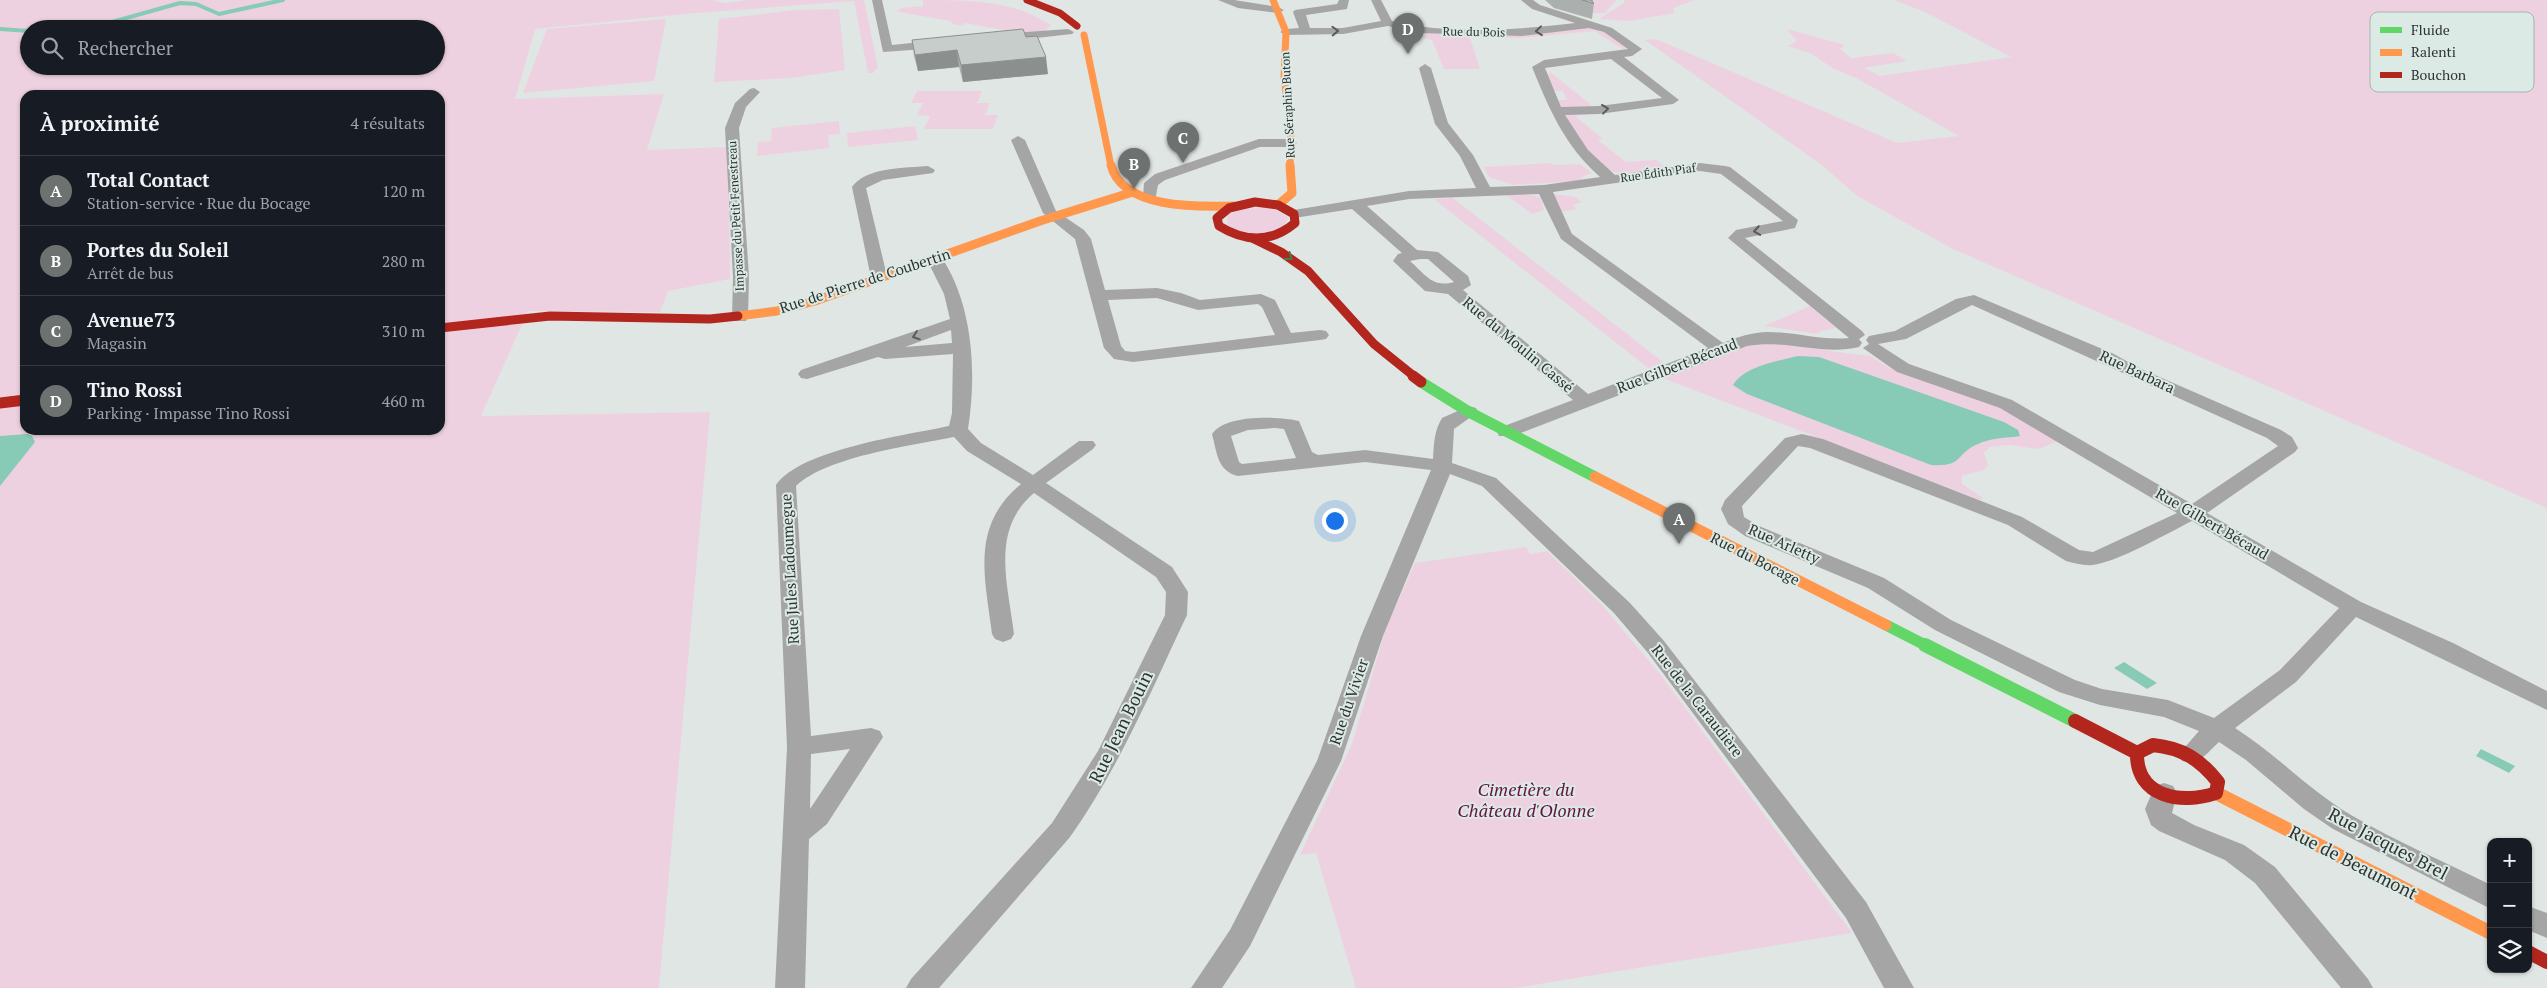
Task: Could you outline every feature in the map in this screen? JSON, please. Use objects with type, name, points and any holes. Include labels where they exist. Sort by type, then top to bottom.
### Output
[{"type":"main road","points":[[1027,0],[1060,12],[1088,46],[1100,126],[1114,175],[1133,192],[1150,198],[1196,206],[1233,206],[1255,202],[1278,205],[1294,214],[1295,223],[1292,240],[1271,236],[1252,238],[1229,233],[1217,222],[1196,215],[1144,205],[1116,197],[1106,189]]},
{"type":"main road","name":"Rue Séraphin Buton","points":[[1276,5],[1286,32],[1284,77],[1289,104],[1293,190],[1278,205]]},
{"type":"main road","points":[[1100,126],[1100,170]]},
{"type":"main road","name":"Rue de Pierre de Coubertin","points":[[445,327],[550,316],[660,319],[740,317],[777,311],[882,277],[1053,216],[1133,192]]},
{"type":"main road","points":[[1217,222],[1220,213],[1233,206]]},
{"type":"main road","name":"Rue du Bocage","points":[[1252,238],[1277,248],[1322,284],[1360,330],[1382,351],[1438,394],[1506,432],[2137,753]]},
{"type":"main road","name":"Rue du Bocage","points":[[1292,240],[1316,271],[1322,284]]},
{"type":"main road","points":[[0,403],[20,401]]},
{"type":"main road","points":[[2153,745],[2178,749],[2191,754],[2206,765],[2216,778],[2218,786],[2216,792],[2210,798],[2201,801],[2177,798],[2162,806],[2152,786],[2137,768],[2135,760],[2137,753],[2153,745]]},
{"type":"main road","name":"Rue de Beaumont","points":[[2216,792],[2487,931]]},
{"type":"main road","points":[[2532,954],[2547,962]]},
{"type":"street","points":[[877,0],[887,49],[951,43]]},
{"type":"street","points":[[1223,0],[1238,5],[1276,5]]},
{"type":"street","points":[[1306,32],[1299,12],[1343,7],[1342,3],[1344,0]]},
{"type":"street","points":[[1366,0],[1383,0]]},
{"type":"street","points":[[1526,0],[1536,7],[1587,25],[1608,30],[1636,49],[1632,52],[1540,65],[1538,67],[1556,111],[1583,154],[1612,180]]},
{"type":"street","points":[[1286,32],[1343,31],[1388,23],[1385,20],[1382,6],[1376,1]]},
{"type":"street","name":"Rue du Bois","points":[[1388,23],[1417,30],[1492,34],[1522,33],[1587,25]]},
{"type":"street","points":[[985,40],[1076,31]]},
{"type":"street","points":[[1556,111],[1598,110],[1673,100],[1613,55]]},
{"type":"street","points":[[1425,68],[1442,124],[1466,155],[1485,191]]},
{"type":"street","name":"Impasse du Petit Fenestreau","points":[[740,317],[741,276],[732,128],[740,106],[754,92]]},
{"type":"street","points":[[1018,140],[1053,216],[1079,233],[1083,239],[1113,348],[1125,357],[1320,335]]},
{"type":"street","points":[[1150,198],[1151,183],[1160,177],[1252,145],[1266,142],[1290,143]]},
{"type":"street","name":"Rue Édith Piaf","points":[[1294,214],[1415,194],[1544,189],[1700,167],[1718,168],[1725,170],[1791,220],[1790,225],[1737,235],[1736,238],[1854,339]]},
{"type":"street","points":[[882,277],[878,273],[859,187],[861,183],[876,178],[928,170]]},
{"type":"street","points":[[1544,189],[1566,236],[1722,350]]},
{"type":"street","points":[[1357,205],[1414,255]]},
{"type":"street","name":"Rue du Moulin Cassé","points":[[1414,255],[1432,255],[1462,279],[1463,285],[1437,290],[1431,288],[1402,263],[1402,258],[1414,255]]},
{"type":"street","points":[[934,258],[952,290],[960,321],[961,413],[958,430]]},
{"type":"street","name":"Rue du Moulin Cassé","points":[[1451,288],[1585,401]]},
{"type":"street","points":[[1098,295],[1151,293],[1175,296],[1198,305],[1261,300],[1269,304],[1285,339]]},
{"type":"street","name":"Rue Barbara","points":[[1874,344],[1900,335],[1962,302],[1974,300],[2106,357],[2285,441],[2288,448],[2283,453],[2193,513]]},
{"type":"street","points":[[807,374],[873,353],[960,321]]},
{"type":"street","name":"Rue Gilbert Bécaud","points":[[1506,432],[1743,341],[1768,337],[1834,345],[1854,339]]},
{"type":"street","points":[[1854,339],[1874,344]]},
{"type":"street","name":"Rue Gilbert Bécaud","points":[[1874,344],[1903,368],[2006,404],[2354,607]]},
{"type":"street","points":[[873,353],[888,355],[961,348]]},
{"type":"street","name":"Rue du Vivier","points":[[1206,988],[1244,930],[1329,761],[1372,636],[1442,468],[1445,429],[1449,422],[1469,412]]},
{"type":"street","name":"Rue Jean Bouin","points":[[921,988],[1081,805],[1100,774],[1176,615],[1180,598],[1177,588],[1164,572],[1034,484],[974,447],[958,430]]},
{"type":"street","name":"Rue Jules Ladoumegue","points":[[790,988],[799,747],[786,485],[790,477],[820,462],[958,430]]},
{"type":"street","name":"Rue Arletty","points":[[2193,513],[2098,557],[2090,559],[2073,556],[2016,521],[1816,443],[1802,440],[1792,442],[1731,508],[1736,520],[1752,531],[1876,583],[1951,629],[2067,686],[2100,697],[2168,709],[2217,729]]},
{"type":"street","points":[[1003,634],[995,541],[1007,509],[1034,484],[1086,445]]},
{"type":"street","name":"Rue de la Caraudière","points":[[1314,461],[1380,457],[1480,476],[1489,482],[1638,626],[1856,910],[1899,988]]},
{"type":"street","points":[[2191,754],[2217,729],[2288,676],[2354,607],[2445,648],[2547,701]]},
{"type":"street","name":"Rue Jacques Brel","points":[[2217,729],[2255,753],[2313,802],[2342,822],[2487,896]]},
{"type":"street","points":[[796,834],[818,817],[871,737],[799,747]]},
{"type":"street","points":[[2162,806],[2182,832],[2230,850],[2254,865],[2358,988]]},
{"type":"street","points":[[2532,919],[2547,926]]},
{"type":"green space","points":[[0,0],[713,0],[725,3],[749,0],[864,0],[878,67],[873,73],[868,73],[854,1],[685,14],[535,29],[515,99],[664,94],[647,150],[728,147],[730,279],[668,291],[660,312],[528,311],[481,416],[710,412],[659,988],[0,988]]},
{"type":"green space","points":[[923,0],[974,1],[1006,6],[1037,17],[1051,25],[1044,31],[1011,34],[1009,31],[964,23],[963,26],[952,24],[951,21],[893,11],[900,10],[900,8],[923,6]]},
{"type":"green space","points":[[1578,0],[1616,0],[1605,13],[1593,13]]},
{"type":"green space","points":[[1624,0],[1695,0],[1673,8],[1675,13],[1629,21],[1599,19],[1624,3]]},
{"type":"green space","points":[[1894,0],[2547,0],[2547,508],[1953,249],[1857,196],[1822,165],[1645,40],[1656,39],[1897,143],[1959,136],[1858,79],[1834,69],[1812,54],[1788,46],[1797,41],[1787,29],[1845,45],[1840,49],[1851,58],[1893,53],[1907,61],[1864,68],[1880,76],[2011,57],[1925,12]]},
{"type":"green space","points":[[839,9],[845,70],[792,78],[714,82],[719,19],[796,10]]},
{"type":"green space","points":[[666,19],[654,81],[523,93],[547,29]]},
{"type":"green space","points":[[1587,27],[1601,30],[1628,48],[1623,49],[1594,31],[1521,38],[1470,38],[1480,69],[1444,69],[1432,40],[1423,38],[1426,33],[1523,35]]},
{"type":"green space","points":[[1550,72],[1590,104],[1592,108],[1561,107],[1557,100],[1567,100],[1563,91],[1554,91],[1548,78]]},
{"type":"green space","points":[[917,91],[982,91],[977,103],[990,103],[985,115],[998,115],[993,129],[924,129],[930,116],[917,115],[923,103],[911,103]]},
{"type":"green space","points":[[1598,113],[1575,116],[1603,139],[1598,140],[1626,162],[1656,160],[1666,168],[1622,173],[1603,167],[1594,160],[1563,114]]},
{"type":"green space","points":[[839,121],[840,134],[828,135],[829,148],[757,156],[758,142],[771,141],[772,128]]},
{"type":"green space","points":[[915,126],[918,140],[848,147],[847,133]]},
{"type":"green space","points":[[1550,163],[1553,165],[1580,164],[1592,173],[1584,176],[1580,181],[1513,185],[1489,177],[1484,167]]},
{"type":"green space","points":[[1554,194],[1576,197],[1582,202],[1573,205],[1577,209],[1560,212]]},
{"type":"green space","points":[[1506,195],[1534,195],[1541,199],[1544,210],[1532,214]]},
{"type":"green space","points":[[1453,198],[1663,362],[1648,368],[1434,199]]},
{"type":"green space","points":[[1269,207],[1288,217],[1284,227],[1256,235],[1228,228],[1227,214],[1232,210]]},
{"type":"green space","points":[[1810,306],[1836,328],[1820,331],[1818,334],[1764,326]]},
{"type":"green space","points":[[1760,341],[1784,341],[1830,351],[1870,356],[1892,369],[2003,406],[2062,440],[2038,449],[2009,445],[1990,447],[1984,453],[1988,465],[1984,470],[1962,476],[1962,484],[1983,498],[1981,500],[1660,377]]},
{"type":"green space","name":"Cimetière du Château d'Olonne","points":[[1526,547],[1530,554],[1547,551],[1603,606],[1660,674],[1852,933],[1515,988],[1356,988],[1316,853],[1300,855],[1352,744],[1386,628],[1415,563]]},
{"type":"shaded area","points":[[1798,356],[1819,357],[2004,422],[2018,430],[2020,436],[1983,442],[1970,448],[1954,462],[1931,465],[1747,394],[1733,385],[1745,373],[1753,369]]},
{"type":"shaded area","points":[[30,435],[35,442],[0,486],[0,436]]},
{"type":"shaded area","points":[[2124,662],[2157,683],[2147,689],[2114,668]]},
{"type":"shaded area","points":[[2481,749],[2515,766],[2509,773],[2476,756]]},
{"type":"building","points":[[1023,29],[1026,37],[1037,36],[1046,57],[961,65],[957,50],[915,55],[912,40]]},
{"type":"waterway","points":[[119,20],[180,3],[196,4],[219,14],[283,0]]},
{"type":"waterway","points":[[0,29],[20,30]]},
{"type":"traffic: fast","points":[[1421,382],[1469,412],[1595,477]]},
{"type":"traffic: fast","points":[[1886,625],[2075,721]]},
{"type":"traffic: slow","points":[[1273,0],[1286,32],[1284,77],[1291,130],[1289,149],[1292,193],[1278,205]]},
{"type":"traffic: slow","points":[[1084,35],[1088,46],[1101,128],[1115,176],[1125,187],[1153,200],[1187,205],[1233,206]]},
{"type":"traffic: slow","points":[[738,316],[777,311],[815,301],[1040,221],[1133,192]]},
{"type":"traffic: slow","points":[[1595,477],[1886,625]]},
{"type":"traffic: slow","points":[[2216,793],[2487,931]]},
{"type":"traffic: jam","points":[[1027,0],[1060,13],[1077,26]]},
{"type":"traffic: jam","points":[[1255,202],[1278,205],[1294,214],[1295,223],[1278,235],[1258,239],[1238,236],[1219,226],[1217,218],[1224,210],[1255,202]]},
{"type":"traffic: jam","points":[[1252,238],[1281,252],[1308,271],[1374,344],[1421,382]]},
{"type":"traffic: jam","points":[[445,327],[550,316],[710,319],[738,316]]},
{"type":"traffic: jam","points":[[0,403],[20,401]]},
{"type":"traffic: jam","points":[[2075,721],[2137,753]]},
{"type":"traffic: jam","points":[[2153,745],[2174,748],[2198,759],[2218,782],[2216,793],[2195,798],[2184,798],[2173,797],[2153,788],[2144,781],[2137,768],[2137,753],[2153,745]]},
{"type":"traffic: jam","points":[[2532,954],[2547,962]]},
{"type":"place","name":"Tino Rossi","points":[[1408,54]]},
{"type":"place","name":"Avenue73","points":[[1183,163]]},
{"type":"place","name":"Portes du Soleil","points":[[1134,189]]},
{"type":"place","name":"Total Contact","points":[[1679,544]]}]
